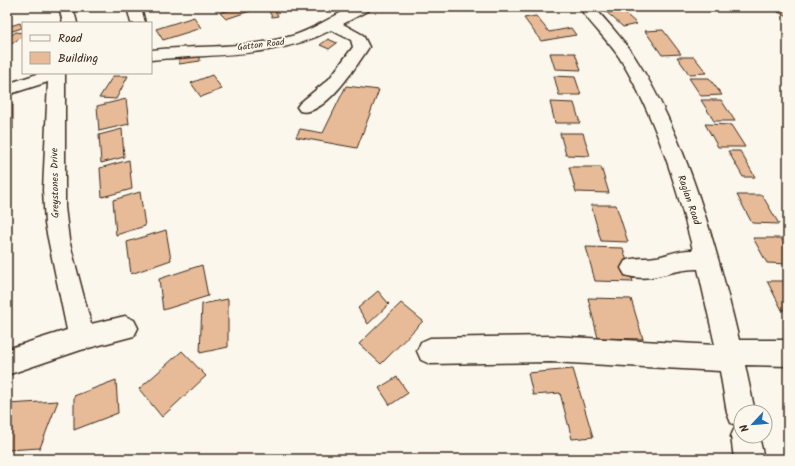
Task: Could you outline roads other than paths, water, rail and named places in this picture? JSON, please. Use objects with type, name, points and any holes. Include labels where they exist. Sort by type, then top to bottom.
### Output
[{"type":"street","points":[[66,7],[70,22]]},
{"type":"street","points":[[134,7],[138,22]]},
{"type":"street","name":"Gatton Road","points":[[152,55],[280,43],[304,37],[364,7]]},
{"type":"street","name":"Raglan Road","points":[[586,7],[620,48],[643,85],[663,129],[699,227],[730,355],[739,404]]},
{"type":"street","points":[[306,108],[335,83],[361,47],[358,38],[332,24]]},
{"type":"street","points":[[7,90],[53,74]]},
{"type":"street","name":"Greystones Drive","points":[[56,74],[54,206],[56,231],[78,316],[81,338]]},
{"type":"street","points":[[633,268],[655,267],[687,259],[706,260]]},
{"type":"street","points":[[7,362],[81,338],[125,328]]},
{"type":"street","points":[[430,351],[551,349],[730,355],[788,353]]},
{"type":"street","points":[[746,444],[749,459]]}]
